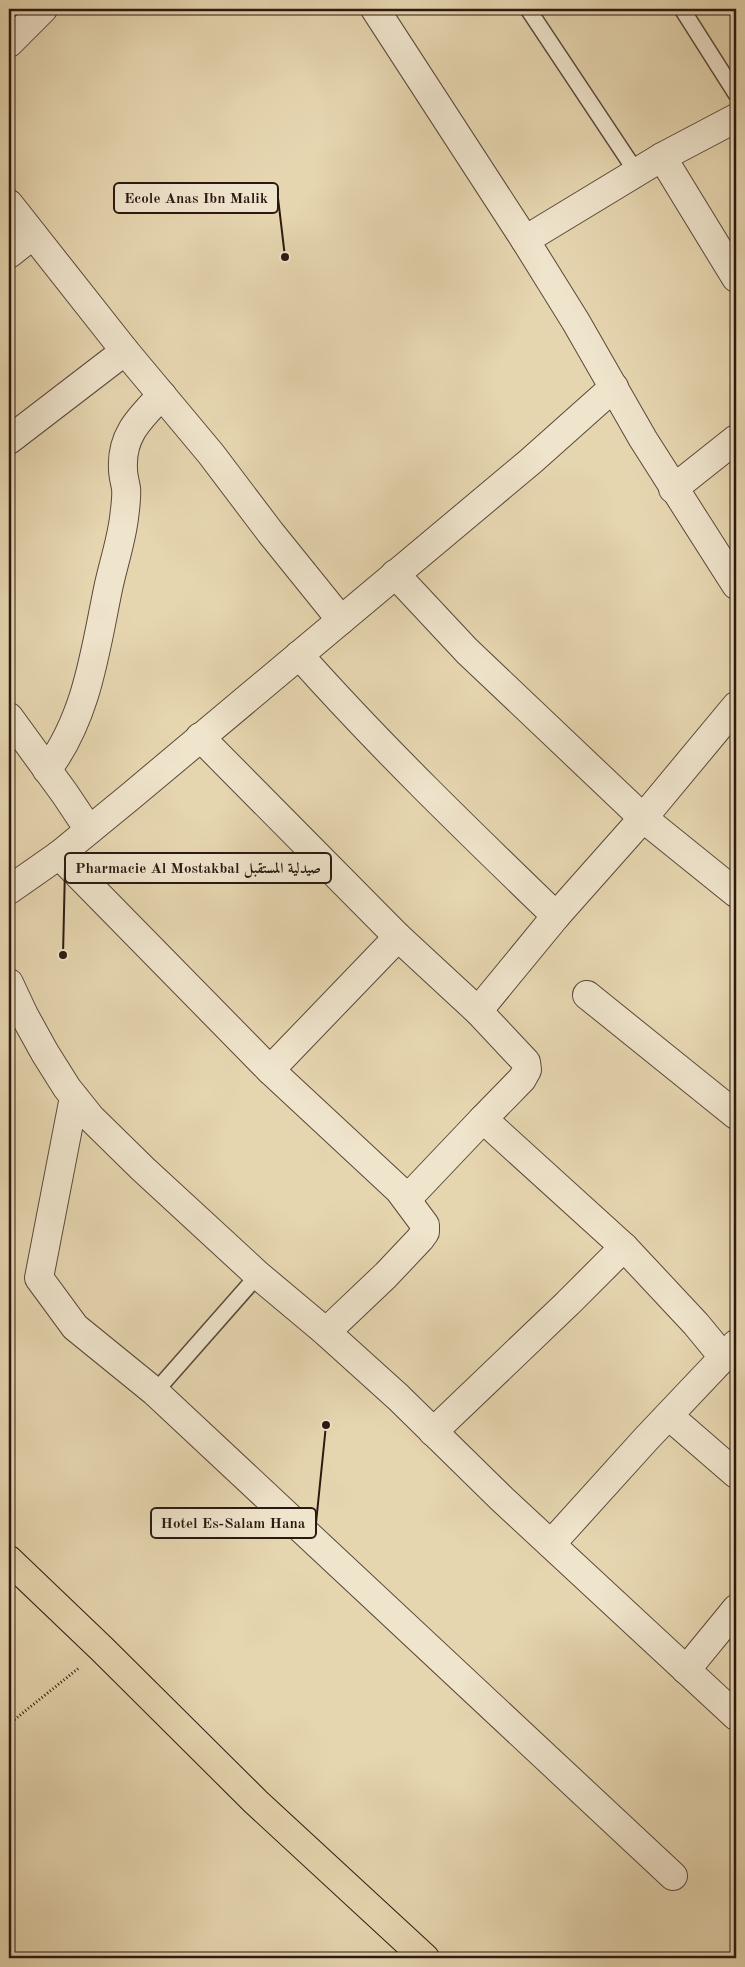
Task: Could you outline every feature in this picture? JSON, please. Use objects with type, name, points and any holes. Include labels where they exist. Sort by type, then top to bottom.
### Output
[{"type":"main road","points":[[9,1560],[102,1649],[256,1802],[425,1958]]},
{"type":"street","points":[[9,43],[43,9]]},
{"type":"street","points":[[375,9],[525,240],[576,322],[673,489],[736,585]]},
{"type":"street","points":[[525,240],[662,157],[736,118]]},
{"type":"street","points":[[662,157],[736,278]]},
{"type":"street","points":[[9,204],[125,351],[211,454],[340,620]]},
{"type":"street","points":[[9,254],[32,235]]},
{"type":"street","points":[[9,440],[125,351]]},
{"type":"street","points":[[9,890],[59,855],[530,461],[614,387]]},
{"type":"street","points":[[47,770],[60,754],[71,733],[88,686],[124,519],[126,491],[123,452],[135,424],[162,396]]},
{"type":"street","points":[[673,489],[736,439]]},
{"type":"street","points":[[394,574],[467,651],[644,818],[736,892]]},
{"type":"street","points":[[299,655],[335,696],[436,799],[556,916]]},
{"type":"street","points":[[478,1012],[556,916],[644,818],[736,706]]},
{"type":"street","points":[[9,718],[89,830]]},
{"type":"street","points":[[200,737],[398,937],[478,1012],[526,1062],[527,1070],[517,1084],[407,1199]]},
{"type":"street","points":[[59,855],[270,1070],[349,1142],[407,1199],[424,1225],[425,1232],[420,1239],[386,1275],[326,1332]]},
{"type":"street","points":[[270,1070],[398,937]]},
{"type":"street","points":[[9,983],[45,1053],[74,1097],[91,1118],[143,1169],[258,1275],[398,1396],[433,1432],[551,1544],[736,1716]]},
{"type":"street","points":[[587,995],[736,1115]]},
{"type":"street","points":[[74,1097],[39,1278],[75,1327],[156,1392],[672,1876]]},
{"type":"street","points":[[483,1119],[624,1247],[696,1324],[730,1351],[551,1544]]},
{"type":"street","points":[[433,1432],[624,1247]]},
{"type":"street","points":[[669,1416],[736,1474]]},
{"type":"street","points":[[686,1670],[736,1609]]},
{"type":"lane","points":[[528,9],[636,173]]},
{"type":"lane","points":[[682,9],[736,94]]},
{"type":"lane","points":[[156,1392],[258,1275]]},
{"type":"path","points":[[9,1724],[102,1649]]},
{"type":"place","name":"Ecole Anas Ibn Malik","points":[[285,257]]},
{"type":"place","name":"Pharmacie Al Mostakbal صيدلية المستقبل","points":[[63,955]]},
{"type":"place","name":"Hotel Es-Salam Hana","points":[[326,1425]]}]
